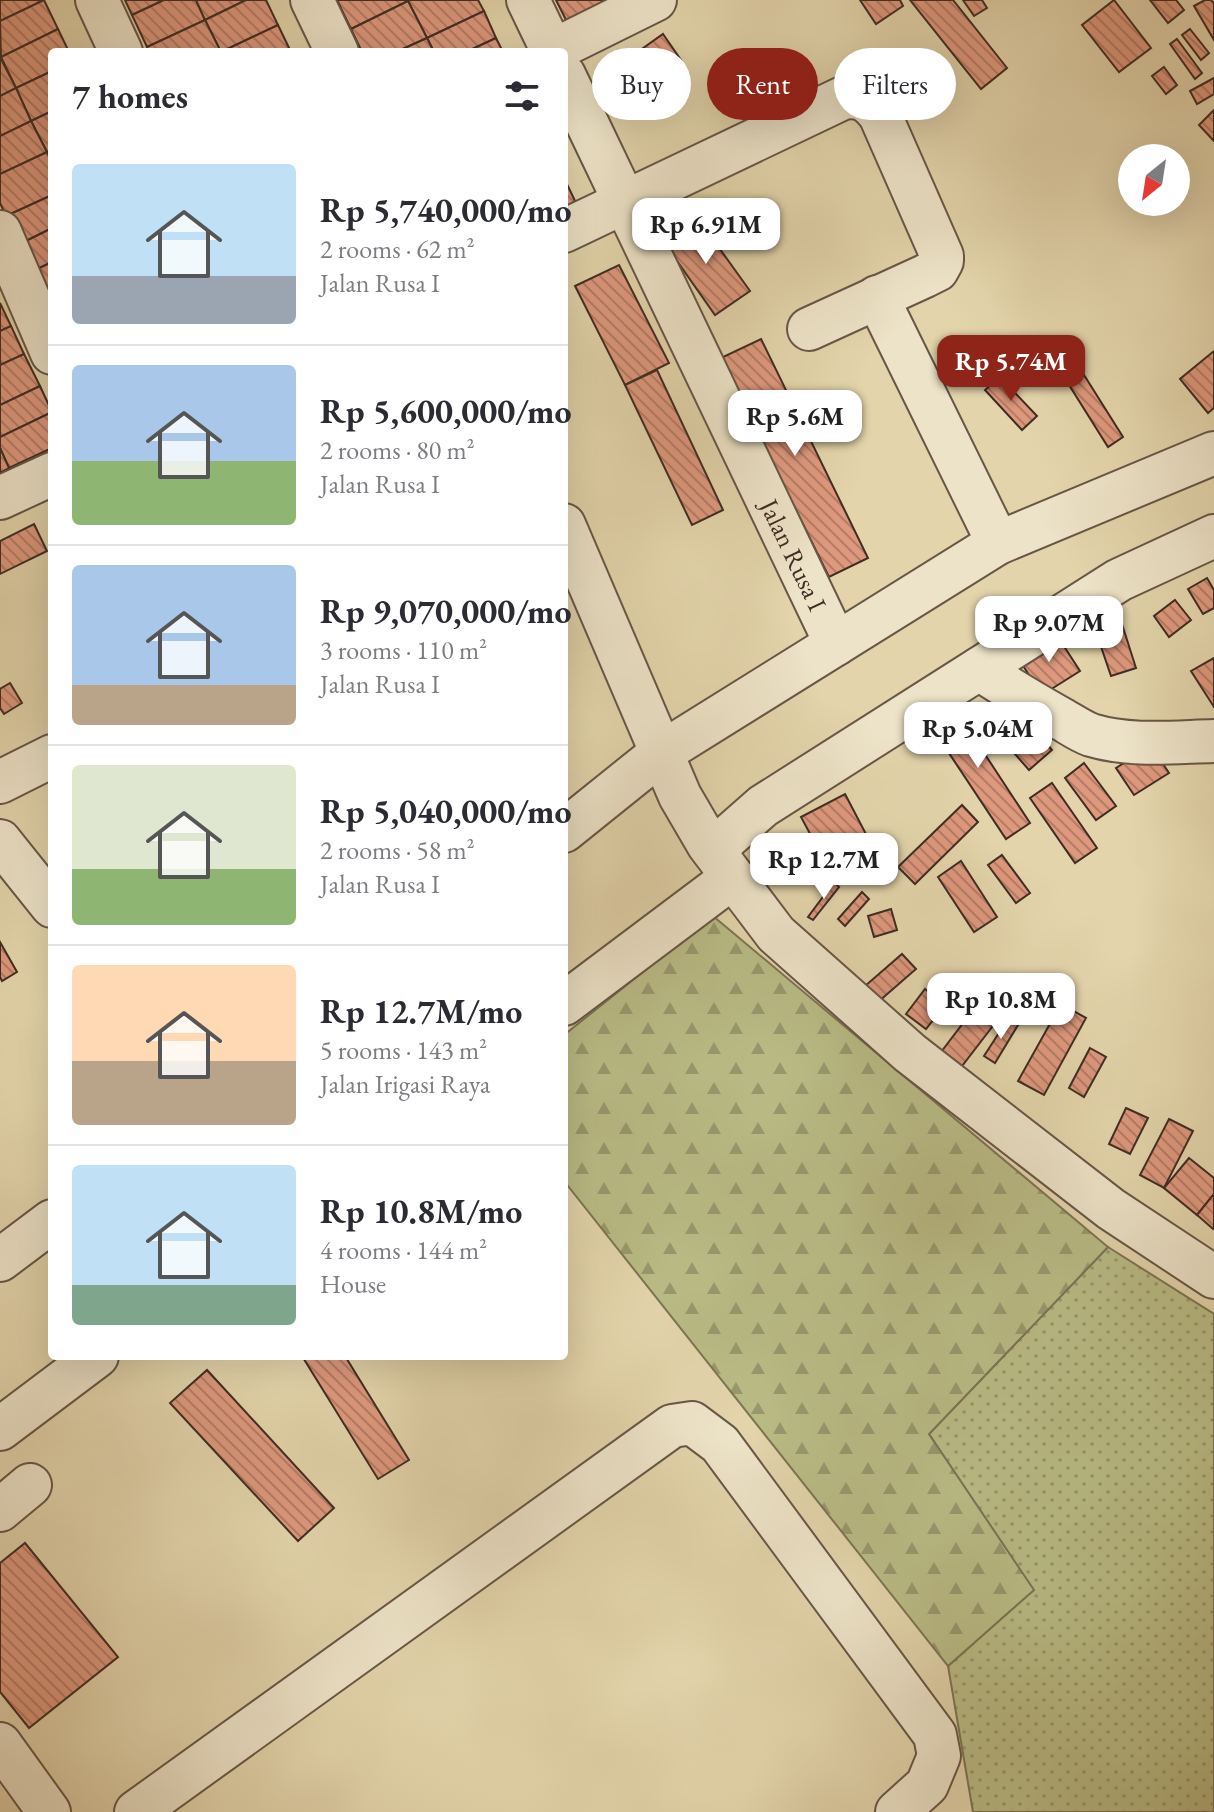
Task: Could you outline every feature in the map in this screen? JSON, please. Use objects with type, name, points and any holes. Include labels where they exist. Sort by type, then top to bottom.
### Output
[{"type":"street","points":[[97,0],[119,48]]},
{"type":"street","points":[[312,0],[335,48]]},
{"type":"street","points":[[528,0],[551,48]]},
{"type":"street","points":[[561,48],[655,0]]},
{"type":"street","name":"Jalan Rusa I","points":[[568,83],[836,644]]},
{"type":"street","points":[[568,229],[843,98],[859,98],[880,115],[942,256],[941,264],[937,270],[809,329]]},
{"type":"street","points":[[0,232],[48,344]]},
{"type":"street","points":[[877,297],[998,543]]},
{"type":"street","points":[[568,828],[661,753],[998,543],[1214,453]]},
{"type":"street","points":[[0,498],[48,476]]},
{"type":"street","points":[[568,534],[680,796],[718,857],[776,934],[910,1053],[1111,1209],[1214,1277]]},
{"type":"street","points":[[568,1000],[718,857],[763,806],[1119,580],[1214,536]]},
{"type":"street","points":[[979,669],[1026,700],[1088,734],[1117,741],[1169,744],[1214,741]]},
{"type":"street","points":[[0,782],[48,758]]},
{"type":"street","points":[[0,841],[48,901]]},
{"type":"street","points":[[0,1260],[48,1224]]},
{"type":"street","points":[[0,1429],[92,1360]]},
{"type":"street","points":[[136,1812],[672,1426],[692,1423],[720,1444],[935,1735],[939,1756],[927,1785],[897,1812]]},
{"type":"street","points":[[0,1744],[49,1812]]},
{"type":"green space","points":[[713,916],[1108,1247],[929,1434],[1034,1590],[948,1666],[568,1186],[568,1032]]},
{"type":"green space","points":[[1108,1247],[1214,1314],[1214,1812],[973,1812],[948,1666],[1033,1590],[929,1434]]},
{"type":"building","points":[[0,0],[44,0],[0,21]]},
{"type":"building","points":[[44,0],[58,29],[1,57],[0,21]]},
{"type":"building","points":[[125,0],[164,0],[132,15]]},
{"type":"building","points":[[164,0],[196,0],[205,20],[147,47],[132,15]]},
{"type":"building","points":[[196,0],[246,0],[205,20]]},
{"type":"building","points":[[246,0],[266,0],[278,25],[229,48],[219,48],[205,20]]},
{"type":"building","points":[[337,0],[408,0],[408,1],[351,29]]},
{"type":"building","points":[[410,0],[478,0],[484,11],[427,38]]},
{"type":"building","points":[[556,0],[609,0],[566,20]]},
{"type":"building","points":[[860,0],[900,0],[903,6],[876,24]]},
{"type":"building","points":[[910,0],[953,0],[1007,68],[981,89],[956,58],[956,48],[948,48]]},
{"type":"building","points":[[963,0],[982,0],[987,8],[974,16]]},
{"type":"building","points":[[1114,0],[1151,48],[1119,72],[1082,25]]},
{"type":"building","points":[[1150,0],[1176,0],[1184,10],[1168,23]]},
{"type":"building","points":[[1211,0],[1214,4],[1214,40],[1194,6]]},
{"type":"building","points":[[408,1],[427,38],[405,48],[360,48],[351,29]]},
{"type":"building","points":[[484,11],[496,38],[475,48],[432,48],[427,38]]},
{"type":"building","points":[[205,20],[219,48],[147,48]]},
{"type":"building","points":[[278,25],[289,48],[229,48]]},
{"type":"building","points":[[58,29],[67,48],[48,48],[48,73],[16,88],[1,57]]},
{"type":"building","points":[[1190,29],[1209,53],[1201,60],[1182,35]]},
{"type":"building","points":[[663,34],[673,48],[643,48]]},
{"type":"building","points":[[427,38],[432,48],[405,48]]},
{"type":"building","points":[[496,38],[501,48],[475,48]]},
{"type":"building","points":[[1177,39],[1202,73],[1195,79],[1170,44]]},
{"type":"building","points":[[0,57],[16,88],[0,96]]},
{"type":"building","points":[[1164,67],[1177,85],[1166,94],[1152,76]]},
{"type":"building","points":[[48,73],[48,113],[31,121],[16,88]]},
{"type":"building","points":[[1214,78],[1214,94],[1197,104],[1190,91]]},
{"type":"building","points":[[16,88],[31,121],[0,136],[0,96]]},
{"type":"building","points":[[1214,110],[1214,141],[1199,125]]},
{"type":"building","points":[[48,113],[48,152],[47,152],[31,121]]},
{"type":"building","points":[[31,121],[47,152],[0,174],[0,136]]},
{"type":"building","points":[[47,152],[48,197],[6,216],[0,203],[0,174]]},
{"type":"building","points":[[568,186],[577,205],[568,209]]},
{"type":"building","points":[[48,197],[48,230],[20,244],[6,216]]},
{"type":"building","points":[[697,217],[750,291],[715,315],[663,241]]},
{"type":"building","points":[[48,230],[48,264],[33,271],[20,244]]},
{"type":"building","points":[[48,264],[48,294],[45,296],[33,271]]},
{"type":"building","points":[[619,265],[669,363],[625,385],[575,286]]},
{"type":"building","points":[[0,303],[11,326],[0,331]]},
{"type":"building","points":[[11,326],[24,354],[0,365],[0,331]]},
{"type":"building","points":[[761,339],[868,558],[829,577],[721,358]]},
{"type":"building","points":[[1214,351],[1214,408],[1208,413],[1180,379]]},
{"type":"building","points":[[24,354],[40,386],[0,405],[0,365]]},
{"type":"building","points":[[1074,359],[1123,437],[1108,447],[1059,369]]},
{"type":"building","points":[[657,370],[723,510],[692,525],[625,385]]},
{"type":"building","points":[[1000,377],[1037,416],[1022,430],[985,390]]},
{"type":"building","points":[[40,386],[48,403],[48,414],[0,437],[0,405]]},
{"type":"building","points":[[48,414],[48,450],[9,468],[0,448],[0,437]]},
{"type":"building","points":[[0,448],[9,468],[0,473]]},
{"type":"building","points":[[34,524],[47,551],[0,574],[0,541]]},
{"type":"building","points":[[1207,578],[1214,590],[1214,608],[1203,614],[1188,589]]},
{"type":"building","points":[[1175,600],[1191,620],[1169,637],[1154,616]]},
{"type":"building","points":[[1120,618],[1136,668],[1111,676],[1094,626]]},
{"type":"building","points":[[1056,634],[1080,671],[1042,695],[1018,658]]},
{"type":"building","points":[[1214,658],[1214,707],[1191,671]]},
{"type":"building","points":[[10,683],[22,703],[4,714],[0,708],[0,689]]},
{"type":"building","points":[[950,701],[1030,823],[1006,839],[925,717]]},
{"type":"building","points":[[1032,726],[1052,750],[1029,770],[1008,746]]},
{"type":"building","points":[[1151,746],[1169,773],[1134,795],[1116,768]]},
{"type":"building","points":[[1084,763],[1116,806],[1096,820],[1065,778]]},
{"type":"building","points":[[1052,783],[1097,848],[1075,863],[1030,798]]},
{"type":"building","points":[[845,794],[867,836],[823,858],[801,817]]},
{"type":"building","points":[[962,805],[978,822],[915,884],[898,867]]},
{"type":"building","points":[[1002,855],[1030,893],[1016,903],[988,865]]},
{"type":"building","points":[[961,861],[997,917],[974,932],[938,877]]},
{"type":"building","points":[[834,882],[839,887],[813,920],[808,917]]},
{"type":"building","points":[[862,892],[869,899],[845,926],[838,919]]},
{"type":"building","points":[[891,909],[897,930],[874,937],[868,916]]},
{"type":"building","points":[[0,942],[17,972],[2,981],[0,977]]},
{"type":"building","points":[[902,954],[916,969],[878,1002],[865,986]]},
{"type":"building","points":[[925,989],[945,1005],[926,1029],[906,1014]]},
{"type":"building","points":[[979,1002],[999,1018],[952,1079],[932,1064]]},
{"type":"building","points":[[1061,1004],[1086,1018],[1044,1095],[1018,1081]]},
{"type":"building","points":[[1008,1019],[1018,1025],[995,1063],[984,1056]]},
{"type":"building","points":[[1090,1048],[1106,1057],[1084,1097],[1069,1088]]},
{"type":"building","points":[[1126,1108],[1148,1118],[1130,1154],[1109,1144]]},
{"type":"building","points":[[1169,1119],[1193,1131],[1164,1188],[1140,1175]]},
{"type":"building","points":[[1189,1158],[1214,1178],[1214,1194],[1197,1215],[1164,1188]]},
{"type":"building","points":[[1214,1194],[1214,1227],[1213,1229],[1197,1215]]},
{"type":"building","points":[[304,1360],[347,1360],[409,1460],[378,1479]]},
{"type":"building","points":[[207,1370],[334,1508],[298,1541],[170,1403]]},
{"type":"building","points":[[25,1543],[118,1657],[29,1728],[0,1692],[0,1563]]}]
